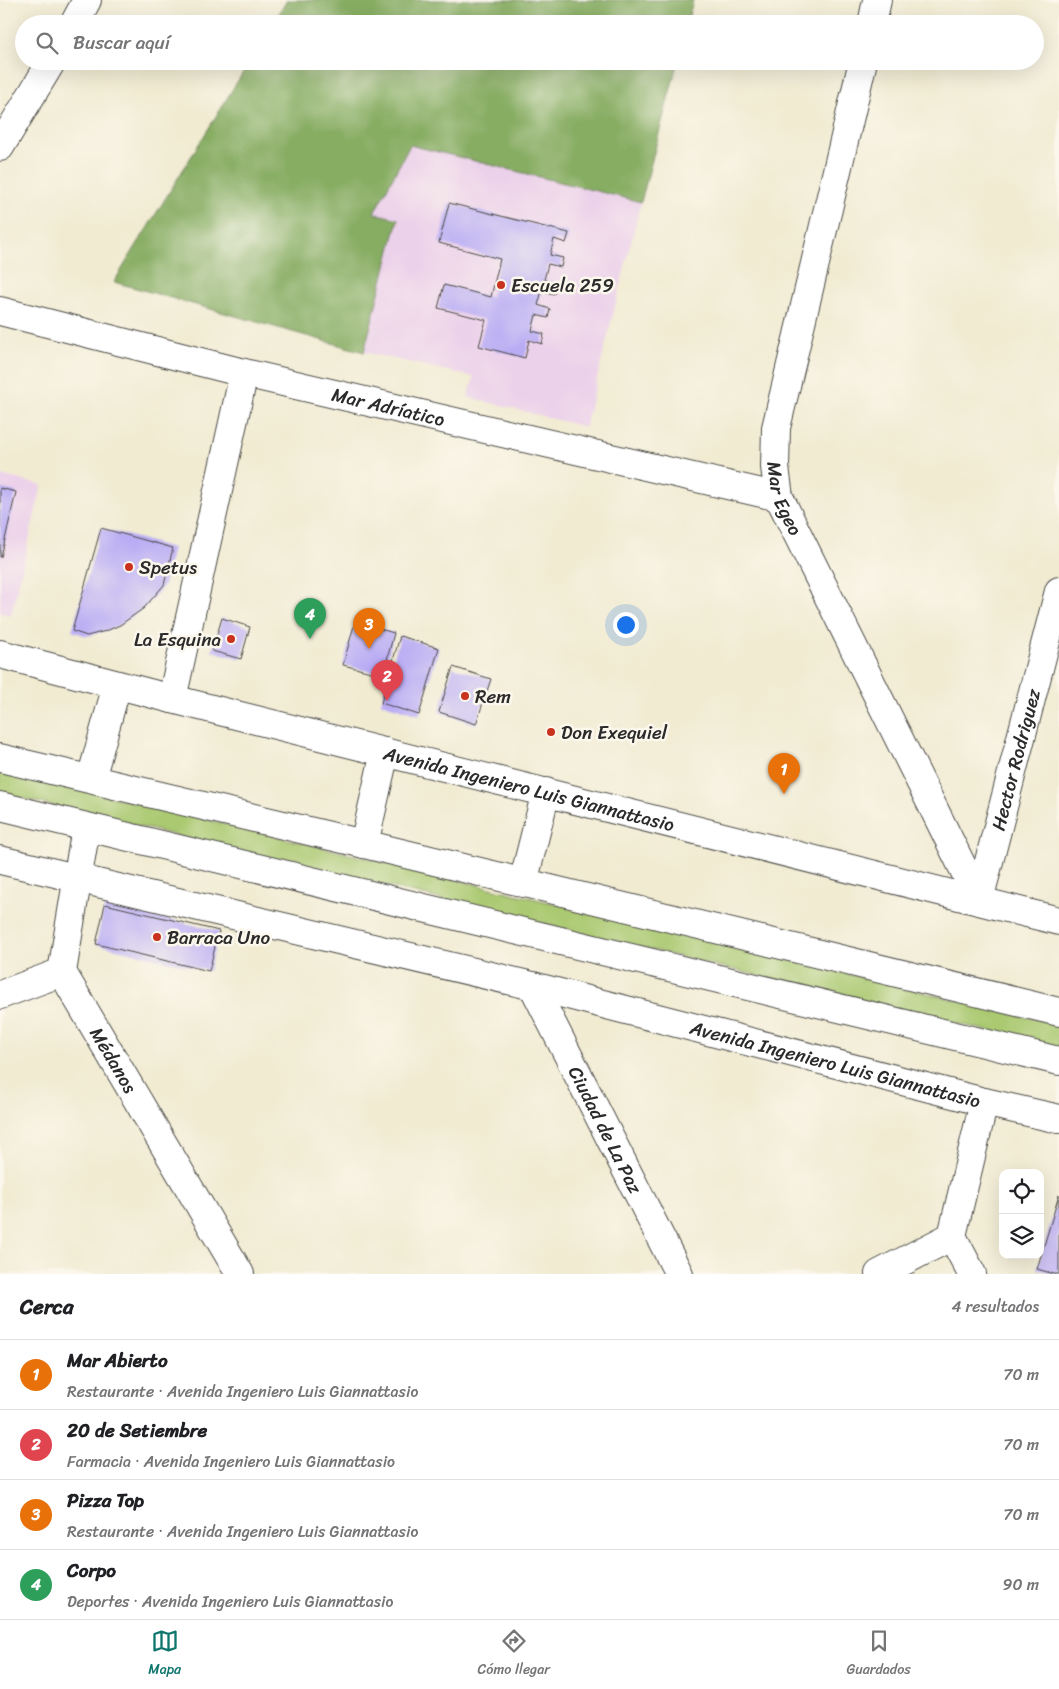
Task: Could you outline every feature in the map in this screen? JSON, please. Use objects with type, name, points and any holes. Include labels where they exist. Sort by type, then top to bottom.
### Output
[{"type":"street","points":[[79,15],[88,0]]},
{"type":"street","points":[[874,15],[877,0]]},
{"type":"street","points":[[4,132],[46,70]]},
{"type":"street","name":"Mar Egeo","points":[[861,70],[776,428],[775,467],[779,496],[979,900]]},
{"type":"street","name":"Mar Adríatico","points":[[0,311],[244,373],[779,496]]},
{"type":"street","points":[[172,699],[244,373]]},
{"type":"street","name":"Hector Rodriguez","points":[[979,900],[1059,591]]},
{"type":"street","name":"Avenida Ingeniero Luis Giannattasio","points":[[0,654],[172,699],[1059,921]]},
{"type":"street","points":[[91,779],[117,685]]},
{"type":"street","points":[[364,844],[385,752]]},
{"type":"street","points":[[0,758],[1059,1012]]},
{"type":"street","points":[[524,883],[546,792]]},
{"type":"street","points":[[0,806],[1059,1061]]},
{"type":"street","points":[[0,995],[62,972],[86,827]]},
{"type":"street","name":"Avenida Ingeniero Luis Giannattasio","points":[[0,860],[533,986],[984,1102],[1059,1119]]},
{"type":"street","name":"Médanos","points":[[62,972],[240,1274]]},
{"type":"street","name":"Ciudad de La Paz","points":[[533,986],[679,1274]]},
{"type":"street","points":[[972,1274],[952,1236],[984,1102]]},
{"type":"street","points":[[879,1274],[952,1236]]},
{"type":"shaded area","name":"Escuela 259","points":[[410,145],[641,202],[585,427],[468,397],[474,377],[364,352],[398,219],[374,213]]},
{"type":"shaded area","points":[[0,475],[42,485],[11,615],[0,612]]},
{"type":"green space","points":[[287,0],[693,0],[689,15],[278,15]]},
{"type":"green space","points":[[244,70],[676,70],[641,202],[410,145],[374,213],[398,219],[364,352],[114,282]]},
{"type":"green space","points":[[0,770],[1059,1025],[1059,1048],[0,793]]},
{"type":"building","points":[[449,203],[569,233],[566,243],[554,239],[550,255],[563,258],[561,267],[548,264],[544,280],[557,283],[554,294],[542,291],[538,305],[550,309],[548,318],[536,315],[532,331],[544,334],[542,344],[529,340],[525,358],[479,346],[486,320],[438,308],[444,285],[491,297],[500,259],[439,243]]},
{"type":"building","points":[[0,488],[16,492],[1,557],[0,557]]},
{"type":"building","name":"Spetus","points":[[101,528],[173,548],[164,585],[144,608],[120,625],[87,636],[72,631]]},
{"type":"building","name":"La Esquina","points":[[222,618],[250,627],[241,659],[212,651]]},
{"type":"building","points":[[355,622],[394,633],[383,675],[343,665]]},
{"type":"building","points":[[400,636],[439,648],[419,715],[381,703]]},
{"type":"building","name":"Rem","points":[[453,667],[491,679],[476,724],[439,712]]},
{"type":"building","name":"Barraca Uno","points":[[105,904],[219,931],[209,971],[96,944]]},
{"type":"building","points":[[1059,1195],[1059,1274],[1037,1269],[1040,1259],[1044,1259],[1044,1245]]},
{"type":"place","name":"Escuela 259","points":[[501,285]]},
{"type":"place","name":"Spetus","points":[[129,567]]},
{"type":"place","name":"La Esquina","points":[[231,639]]},
{"type":"place","name":"Corpo","points":[[310,639]]},
{"type":"place","name":"Pizza Top","points":[[369,649]]},
{"type":"place","name":"Rem","points":[[465,696]]},
{"type":"place","name":"20 de Setiembre","points":[[387,701]]},
{"type":"place","name":"Don Exequiel","points":[[551,732]]},
{"type":"place","name":"Mar Abierto","points":[[784,794]]},
{"type":"place","name":"Barraca Uno","points":[[157,937]]}]
